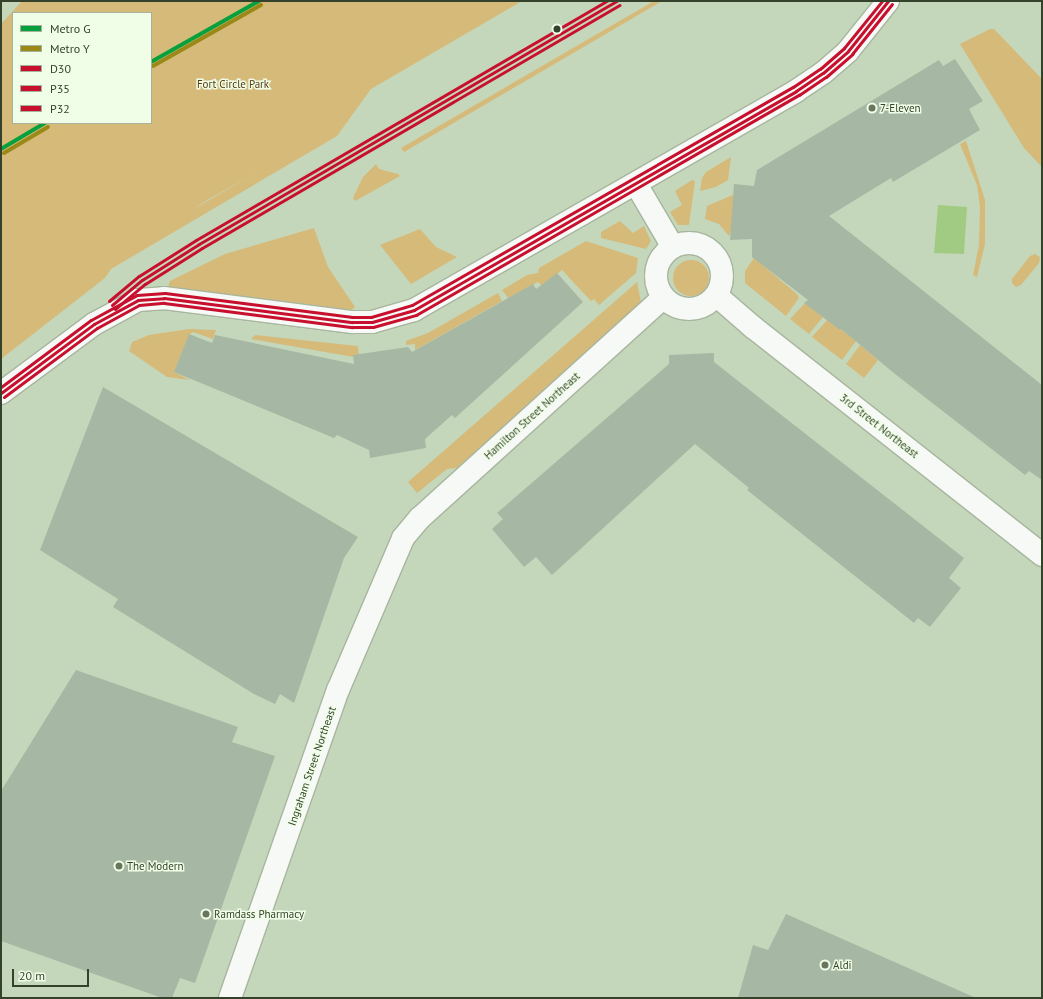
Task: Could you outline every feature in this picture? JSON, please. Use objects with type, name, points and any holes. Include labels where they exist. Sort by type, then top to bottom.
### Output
[{"type":"street","points":[[1,393],[94,324],[138,300],[164,298],[352,322],[372,322],[407,313],[636,184],[823,74],[848,51],[888,1]]},
{"type":"street","points":[[636,184],[673,247]]},
{"type":"street","points":[[695,243],[714,254],[723,274],[717,296],[710,303],[691,310],[671,305],[663,298],[655,280],[656,270],[665,252],[673,247],[695,243]]},
{"type":"street","name":"3rd Street Northeast","points":[[717,296],[760,333],[1042,555]]},
{"type":"street","name":"Hamilton Street Northeast","points":[[404,538],[424,513],[663,298]]},
{"type":"street","name":"Ingraham Street Northeast","points":[[230,998],[338,690],[404,538]]},
{"type":"green space","name":"Fort Circle Park","points":[[22,1],[522,1],[371,89],[337,136],[111,269],[105,278],[1,359],[1,24]],"holes":[[[258,171],[194,209],[204,202]]]},
{"type":"green space","points":[[654,1],[662,1],[404,152],[401,148]]},
{"type":"green space","points":[[990,29],[994,29],[1042,79],[1042,167],[1024,148],[960,44]]},
{"type":"green space","points":[[966,141],[985,200],[985,244],[977,277],[973,275],[979,245],[980,207],[977,185],[960,144]]},
{"type":"green space","points":[[731,157],[728,180],[716,187],[700,191],[702,178],[706,172]]},
{"type":"green space","points":[[376,164],[379,169],[398,174],[400,176],[355,201],[353,198],[363,177]]},
{"type":"green space","points":[[692,180],[695,181],[689,225],[678,225],[670,212],[682,205],[675,191]]},
{"type":"green space","points":[[735,194],[731,232],[729,236],[719,224],[705,219],[707,206]]},
{"type":"green space","points":[[620,221],[633,233],[644,226],[651,241],[646,249],[601,238],[601,232]]},
{"type":"green space","points":[[314,228],[328,267],[355,307],[351,310],[168,287],[170,281],[225,254]]},
{"type":"green space","points":[[420,229],[436,247],[457,257],[411,284],[380,245]]},
{"type":"green space","points":[[586,241],[638,258],[636,273],[599,305],[594,299],[591,301],[562,270],[542,286],[538,282],[508,298],[502,290],[527,275],[538,273],[539,268]]},
{"type":"green space","points":[[1035,254],[1040,257],[1039,263],[1021,285],[1016,287],[1012,283],[1012,279],[1030,256]]},
{"type":"green space","points":[[754,258],[797,294],[799,298],[786,316],[745,283],[745,271]]},
{"type":"green space","points":[[691,260],[704,265],[709,278],[704,291],[691,296],[678,291],[673,278],[678,265]]},
{"type":"green space","points":[[637,282],[641,302],[457,468],[447,469],[417,493],[408,482]]},
{"type":"green space","points":[[498,293],[502,301],[415,350],[415,344],[406,345],[406,341],[428,333]]},
{"type":"green space","points":[[805,303],[823,317],[809,334],[790,319]]},
{"type":"green space","points":[[828,319],[856,341],[842,360],[812,337]]},
{"type":"green space","points":[[189,329],[216,330],[213,339],[193,332],[189,335],[174,372],[190,380],[167,377],[129,351],[132,342],[149,335]]},
{"type":"green space","points":[[255,335],[358,346],[359,358],[251,339]]},
{"type":"green space","points":[[860,345],[878,360],[864,378],[846,364]]},
{"type":"shaded area","points":[[938,205],[967,207],[964,254],[934,253]]},
{"type":"building","points":[[955,59],[983,101],[969,109],[980,130],[893,182],[891,178],[829,216],[1042,385],[1042,480],[1029,471],[1025,475],[895,374],[841,329],[840,330],[804,303],[808,300],[752,257],[752,239],[730,240],[734,184],[754,186],[757,170],[939,60],[943,66]]},
{"type":"building","points":[[557,273],[583,302],[455,418],[452,415],[425,439],[426,448],[370,458],[369,450],[337,435],[334,438],[174,372],[189,334],[212,343],[215,335],[354,364],[353,355],[408,347],[412,352],[533,284],[536,289]]},
{"type":"building","points":[[714,353],[714,362],[964,558],[949,578],[961,588],[930,627],[918,618],[914,623],[747,490],[749,488],[695,444],[552,575],[536,557],[524,567],[492,529],[503,519],[497,513],[669,364],[669,355]]},
{"type":"building","points":[[103,387],[358,537],[344,558],[294,703],[280,694],[275,704],[254,694],[113,607],[118,599],[40,550]]},
{"type":"building","name":"The Modern","points":[[76,670],[238,727],[232,742],[275,756],[195,983],[180,978],[172,998],[162,998],[1,941],[1,791]]},
{"type":"building","name":"Aldi","points":[[786,914],[976,998],[738,998],[753,945],[768,950]]},
{"type":"metro line","name":"G","points":[[152,61],[259,1]]},
{"type":"metro line","name":"Y","points":[[153,66],[261,5]]},
{"type":"metro line","name":"G","points":[[1,149],[43,124]]},
{"type":"metro line","name":"Y","points":[[4,153],[48,127]]},
{"type":"transit line","name":"P32","points":[[109,301],[139,276],[196,240],[606,1]]},
{"type":"transit line","name":"D30","points":[[112,305],[142,280],[199,244],[616,1]]},
{"type":"transit line","name":"P32","points":[[1,387],[91,320],[137,295],[165,293],[352,317],[371,317],[412,305],[793,87],[820,69],[844,48],[882,1]]},
{"type":"transit line","name":"D30","points":[[1,393],[94,324],[138,300],[164,298],[352,322],[372,322],[414,310],[796,91],[823,73],[848,51],[888,1]]},
{"type":"transit line","name":"P35","points":[[4,397],[97,328],[139,305],[164,303],[352,327],[373,327],[416,315],[799,95],[826,77],[852,54],[892,4]]},
{"type":"transit line","name":"P35","points":[[115,309],[145,284],[202,248],[619,5]]},
{"type":"place","name":"7-Eleven","points":[[872,108]]},
{"type":"place","name":"The Modern","points":[[119,866]]},
{"type":"place","name":"Ramdass Pharmacy","points":[[206,914]]},
{"type":"place","name":"Aldi","points":[[825,965]]}]
